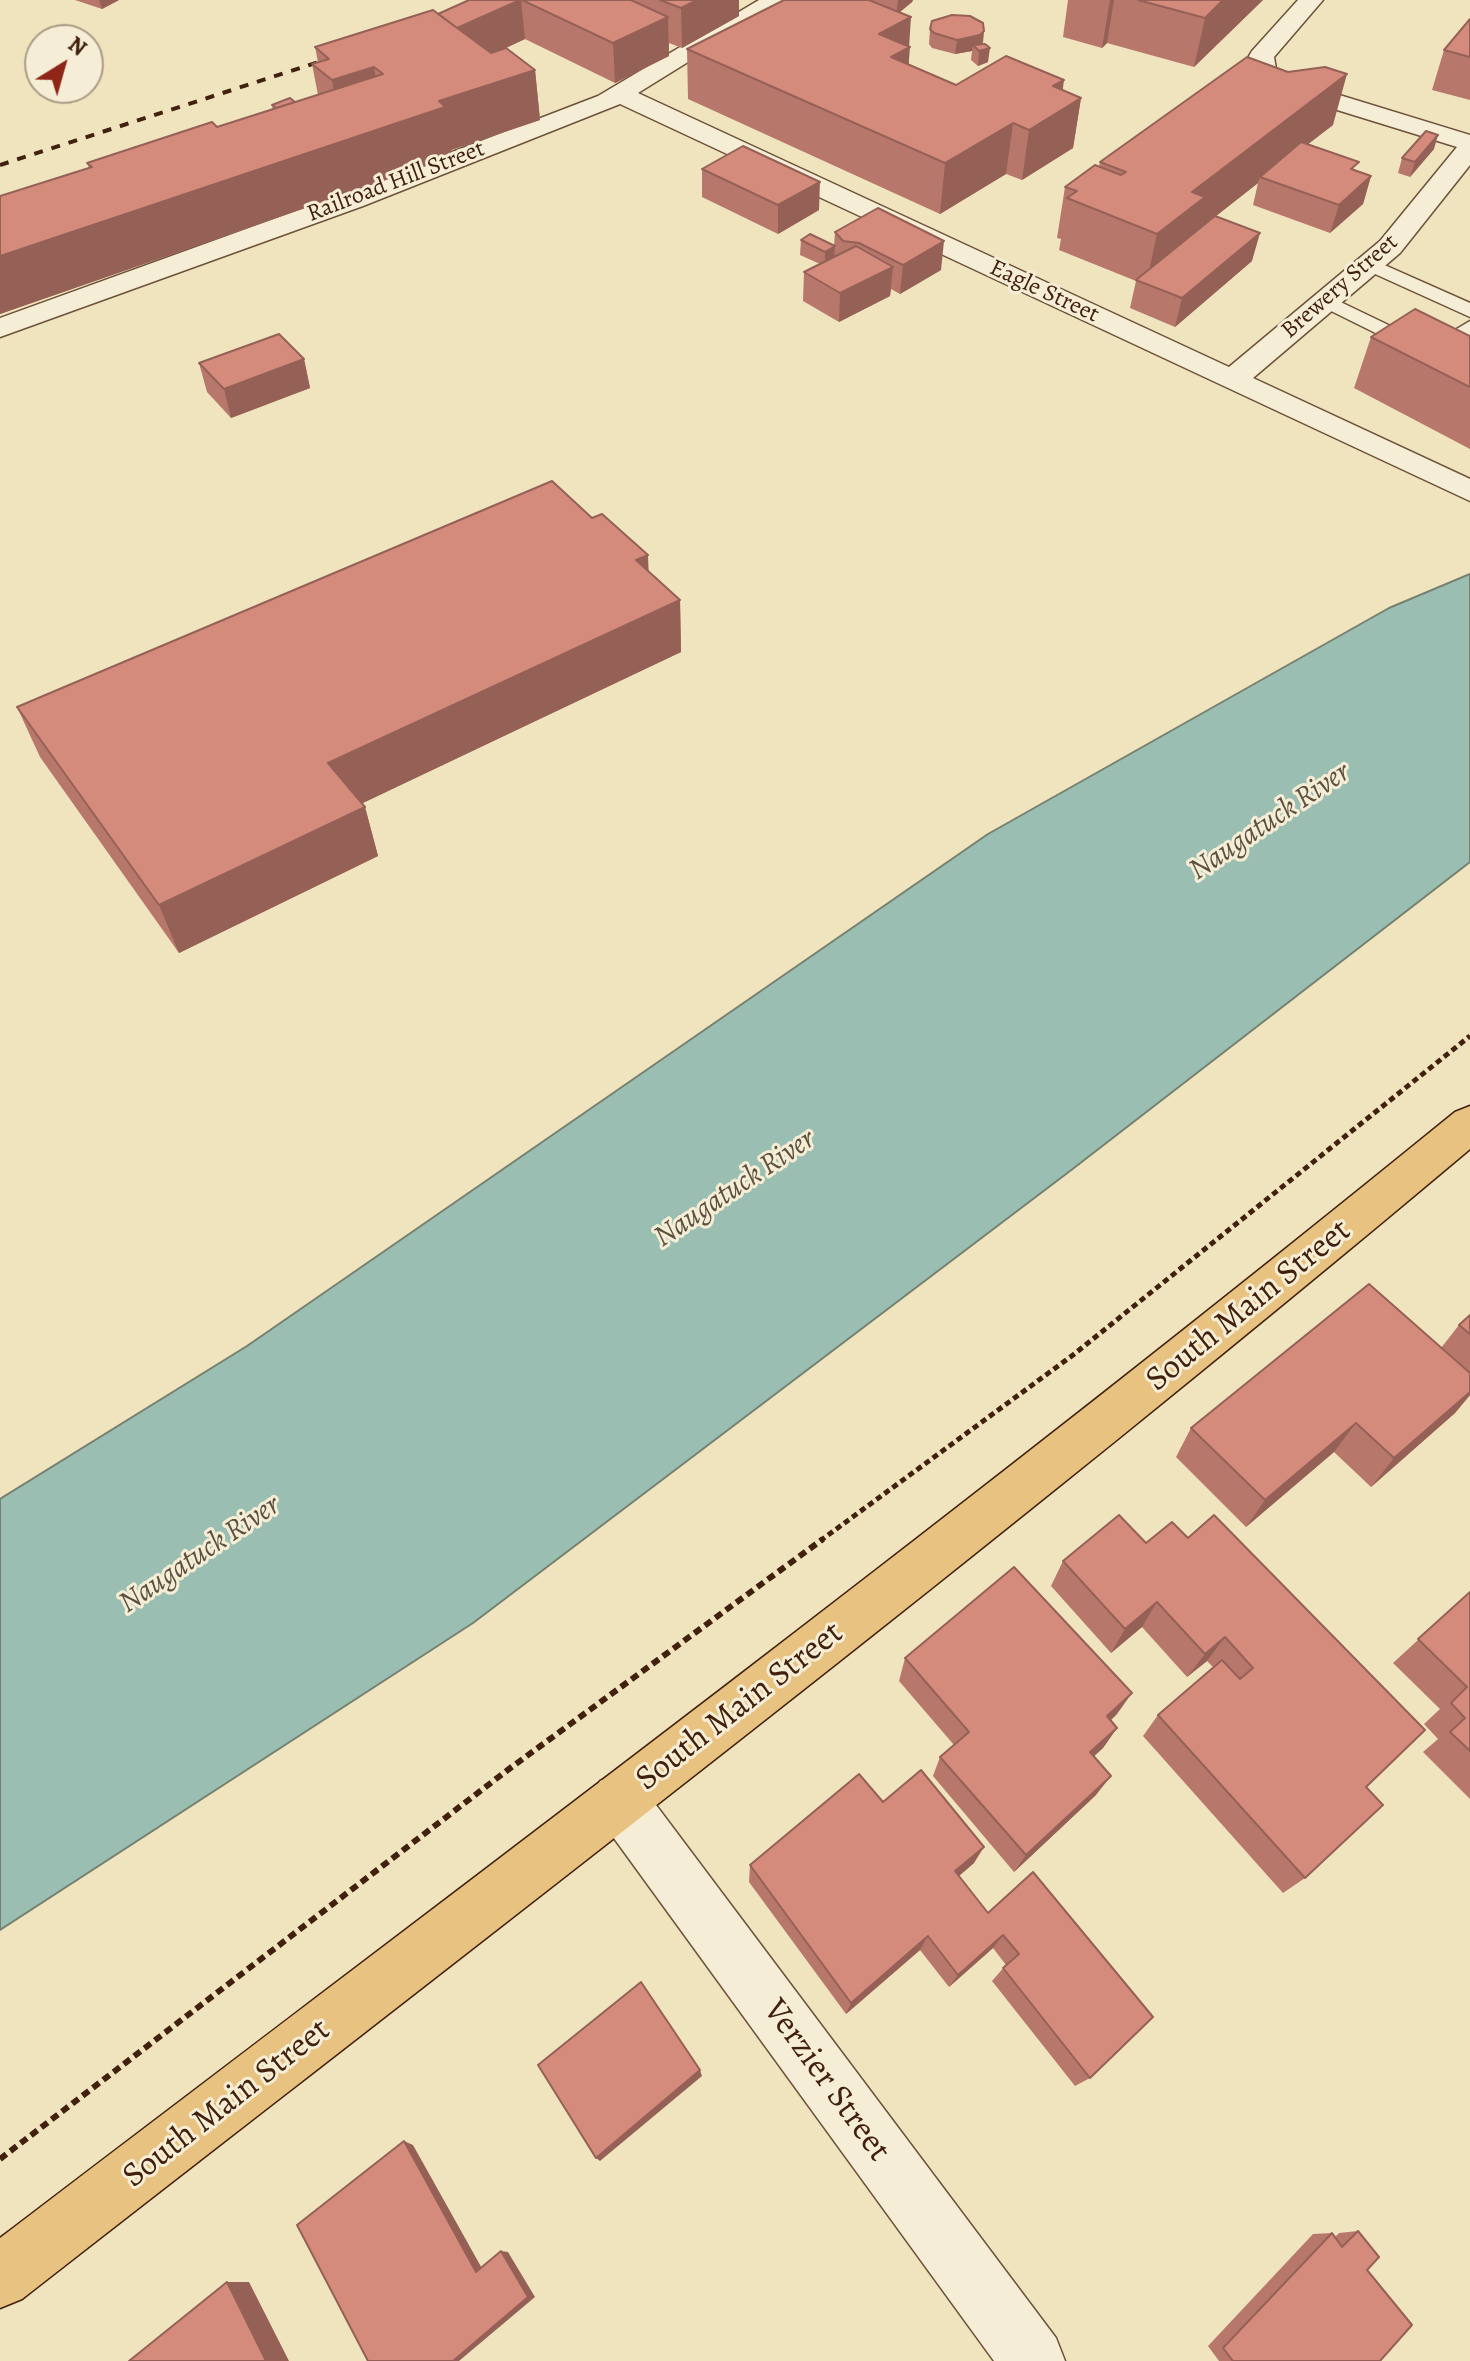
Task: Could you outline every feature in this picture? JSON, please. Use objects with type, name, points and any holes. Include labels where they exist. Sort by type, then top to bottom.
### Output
[{"type":"main road","name":"South Main Street","points":[[0,2277],[619,1800],[1236,1318],[1470,1124]]},
{"type":"street","name":"Railroad Hill Street","points":[[0,328],[353,200],[619,94],[776,0]]},
{"type":"street","name":"Brewery Street","points":[[1232,380],[1390,247],[1470,146],[1275,83],[1264,71],[1261,56],[1311,0]]},
{"type":"street","name":"Eagle Street","points":[[619,94],[1470,491]]},
{"type":"street","name":"Verzier Street","points":[[619,1800],[1033,2361]]},
{"type":"lane","points":[[1371,265],[1470,311]]},
{"type":"lane","points":[[1326,301],[1431,353],[1470,327]]},
{"type":"path","points":[[0,2159],[509,1769],[1073,1355],[1470,1036]]},
{"type":"water","name":"Naugatuck River","points":[[1470,574],[1470,862],[1070,1171],[473,1623],[0,1930],[0,1499],[247,1346],[988,834],[1389,608]]},
{"type":"building","points":[[469,0],[520,0],[457,28],[438,14]]},
{"type":"building","points":[[522,0],[631,0],[668,17],[613,43]]},
{"type":"building","points":[[660,0],[697,0],[681,8]]},
{"type":"building","points":[[784,0],[869,0],[911,17],[879,34],[910,47],[891,57],[956,85],[1006,56],[1064,80],[1053,86],[1081,98],[1029,130],[1013,123],[945,163],[687,49]]},
{"type":"building","points":[[1138,0],[1223,0],[1205,18]]},
{"type":"building","points":[[433,10],[491,53],[506,48],[535,70],[439,101],[445,107],[0,256],[0,196],[92,167],[87,163],[212,122],[217,127],[383,74],[374,67],[332,80],[312,64],[329,59],[315,47]]},
{"type":"building","points":[[952,15],[970,16],[983,23],[984,31],[980,35],[957,40],[930,29],[932,21]]},
{"type":"building","points":[[1470,19],[1470,57],[1444,50]]},
{"type":"building","points":[[985,44],[990,48],[979,51],[973,45]]},
{"type":"building","points":[[1247,57],[1288,72],[1325,67],[1347,74],[1192,192],[1205,197],[1157,234],[1067,198],[1077,191],[1065,187],[1095,165],[1121,175],[1126,172],[1100,162]]},
{"type":"building","points":[[290,98],[295,102],[276,108],[272,105]]},
{"type":"building","points":[[1426,131],[1438,135],[1415,162],[1402,158]]},
{"type":"building","points":[[1301,142],[1359,162],[1351,169],[1371,176],[1339,205],[1260,177]]},
{"type":"building","points":[[743,146],[820,182],[778,205],[702,169]]},
{"type":"building","points":[[878,208],[944,241],[903,265],[859,243],[843,241],[835,232]]},
{"type":"building","points":[[1215,216],[1260,233],[1182,298],[1136,280]]},
{"type":"building","points":[[810,234],[835,246],[825,252],[801,240]]},
{"type":"building","points":[[856,246],[893,267],[840,293],[804,272]]},
{"type":"building","points":[[1415,309],[1470,336],[1470,387],[1371,337]]},
{"type":"building","points":[[279,334],[304,359],[224,389],[199,363]]},
{"type":"building","points":[[552,481],[592,518],[602,514],[648,555],[636,560],[680,600],[328,763],[365,807],[159,905],[17,707]]},
{"type":"building","points":[[1369,1284],[1470,1373],[1470,1392],[1394,1458],[1356,1423],[1265,1500],[1191,1428]]},
{"type":"building","points":[[1470,1315],[1470,1334],[1459,1325]]},
{"type":"building","points":[[1119,1515],[1146,1543],[1172,1522],[1188,1538],[1214,1515],[1425,1730],[1366,1787],[1383,1805],[1305,1878],[1158,1715],[1222,1660],[1240,1679],[1253,1668],[1225,1637],[1205,1654],[1157,1602],[1125,1629],[1063,1561]]},
{"type":"building","points":[[1014,1567],[1132,1693],[1107,1716],[1117,1728],[1090,1752],[1111,1776],[1026,1855],[940,1757],[969,1732],[905,1658]]},
{"type":"building","points":[[1470,1592],[1470,1751],[1450,1732],[1465,1718],[1451,1703],[1467,1687],[1418,1639]]},
{"type":"building","points":[[921,1770],[984,1847],[955,1871],[988,1913],[1033,1872],[1153,2017],[1090,2078],[1003,1968],[1019,1954],[1003,1935],[958,1975],[928,1936],[851,2003],[750,1865],[859,1774],[883,1802]]},
{"type":"building","points":[[641,1982],[700,2070],[596,2158],[538,2065]]},
{"type":"building","points":[[404,2141],[476,2272],[501,2251],[528,2297],[453,2361],[368,2361],[297,2225]]},
{"type":"building","points":[[1358,2231],[1379,2257],[1367,2270],[1412,2325],[1380,2361],[1233,2361],[1223,2348],[1332,2233],[1342,2247]]},
{"type":"building","points":[[227,2282],[266,2361],[129,2361]]},
{"type":"railway","points":[[0,165],[334,57]]}]
